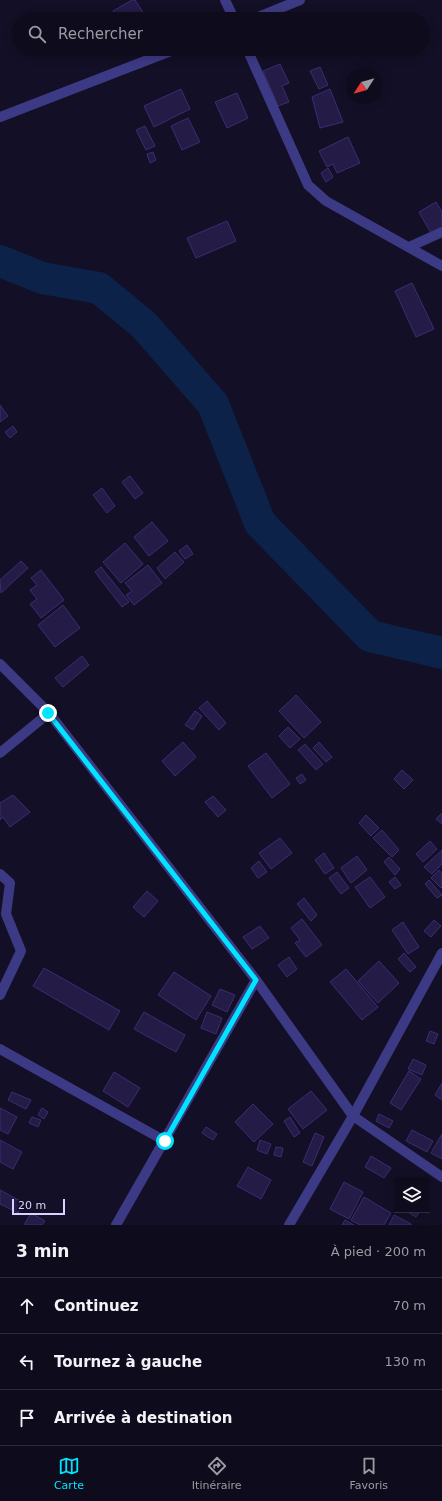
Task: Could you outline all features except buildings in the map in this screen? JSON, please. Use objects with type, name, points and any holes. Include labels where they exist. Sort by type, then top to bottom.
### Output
[{"type":"street","points":[[225,0],[231,12]]},
{"type":"street","points":[[270,12],[300,0]]},
{"type":"street","points":[[0,117],[158,56]]},
{"type":"street","points":[[250,56],[308,185],[326,201],[442,266]]},
{"type":"street","points":[[409,247],[442,232]]},
{"type":"street","points":[[0,664],[48,713],[256,980],[353,1116],[442,1177]]},
{"type":"street","points":[[0,753],[48,713]]},
{"type":"street","points":[[0,874],[10,883],[3,917],[21,951],[0,995]]},
{"type":"street","points":[[288,1225],[353,1116],[442,953]]},
{"type":"street","points":[[116,1225],[256,980]]},
{"type":"street","points":[[0,1049],[165,1141]]},
{"type":"waterway","points":[[0,261],[42,278],[99,288],[144,325],[213,404],[260,523],[370,636],[442,653]]},
{"type":"route","points":[[48,713],[256,980],[165,1141]]}]
